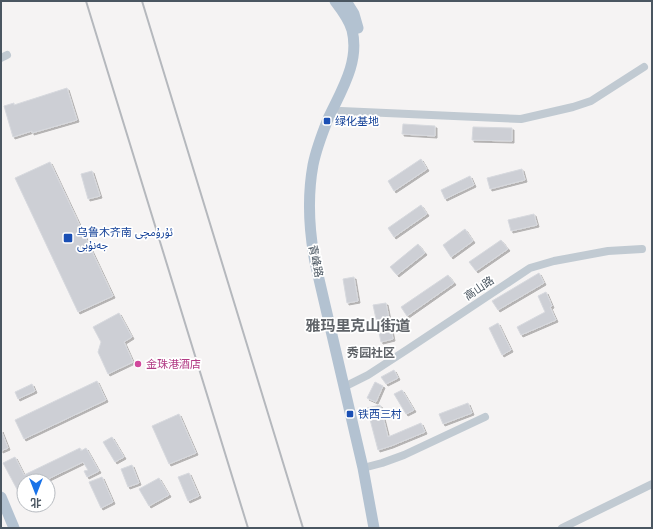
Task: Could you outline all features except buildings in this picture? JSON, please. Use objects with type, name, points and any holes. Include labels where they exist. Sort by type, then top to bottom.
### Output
[{"type":"main road","name":"青峰路","points":[[336,1],[343,10],[352,30],[354,53],[352,66],[327,121],[318,146],[310,185],[309,219],[315,262],[347,386],[380,528]]},
{"type":"main road","name":"青峰路","points":[[346,1],[354,14],[358,26],[361,55],[355,79],[331,132],[321,164],[317,185],[316,222],[347,386]]},
{"type":"main road","name":"青峰路","points":[[366,467],[374,528]]},
{"type":"main road","points":[[1,497],[14,528]]},
{"type":"street","points":[[341,110],[520,119],[573,107],[591,101],[644,67]]},
{"type":"street","name":"高山路","points":[[347,386],[368,375],[408,350],[530,268],[554,261],[608,250],[642,249]]},
{"type":"street","points":[[366,467],[404,455],[485,417]]},
{"type":"street","points":[[562,528],[652,484]]},
{"type":"railway","points":[[86,1],[248,528]]},
{"type":"railway","points":[[142,1],[303,528]]},
{"type":"place","name":"绿化基地","points":[[327,121]]},
{"type":"place","name":"乌鲁木齐南 ئۇرۇمچى جەنۇبى","points":[[68,238]]},
{"type":"place","name":"金珠港酒店","points":[[138,364]]},
{"type":"place","name":"铁西三村","points":[[350,414]]},
{"type":"district","name":"雅玛里克山街道","points":[[358,326]]},
{"type":"district","name":"秀园社区","points":[[371,353]]}]
